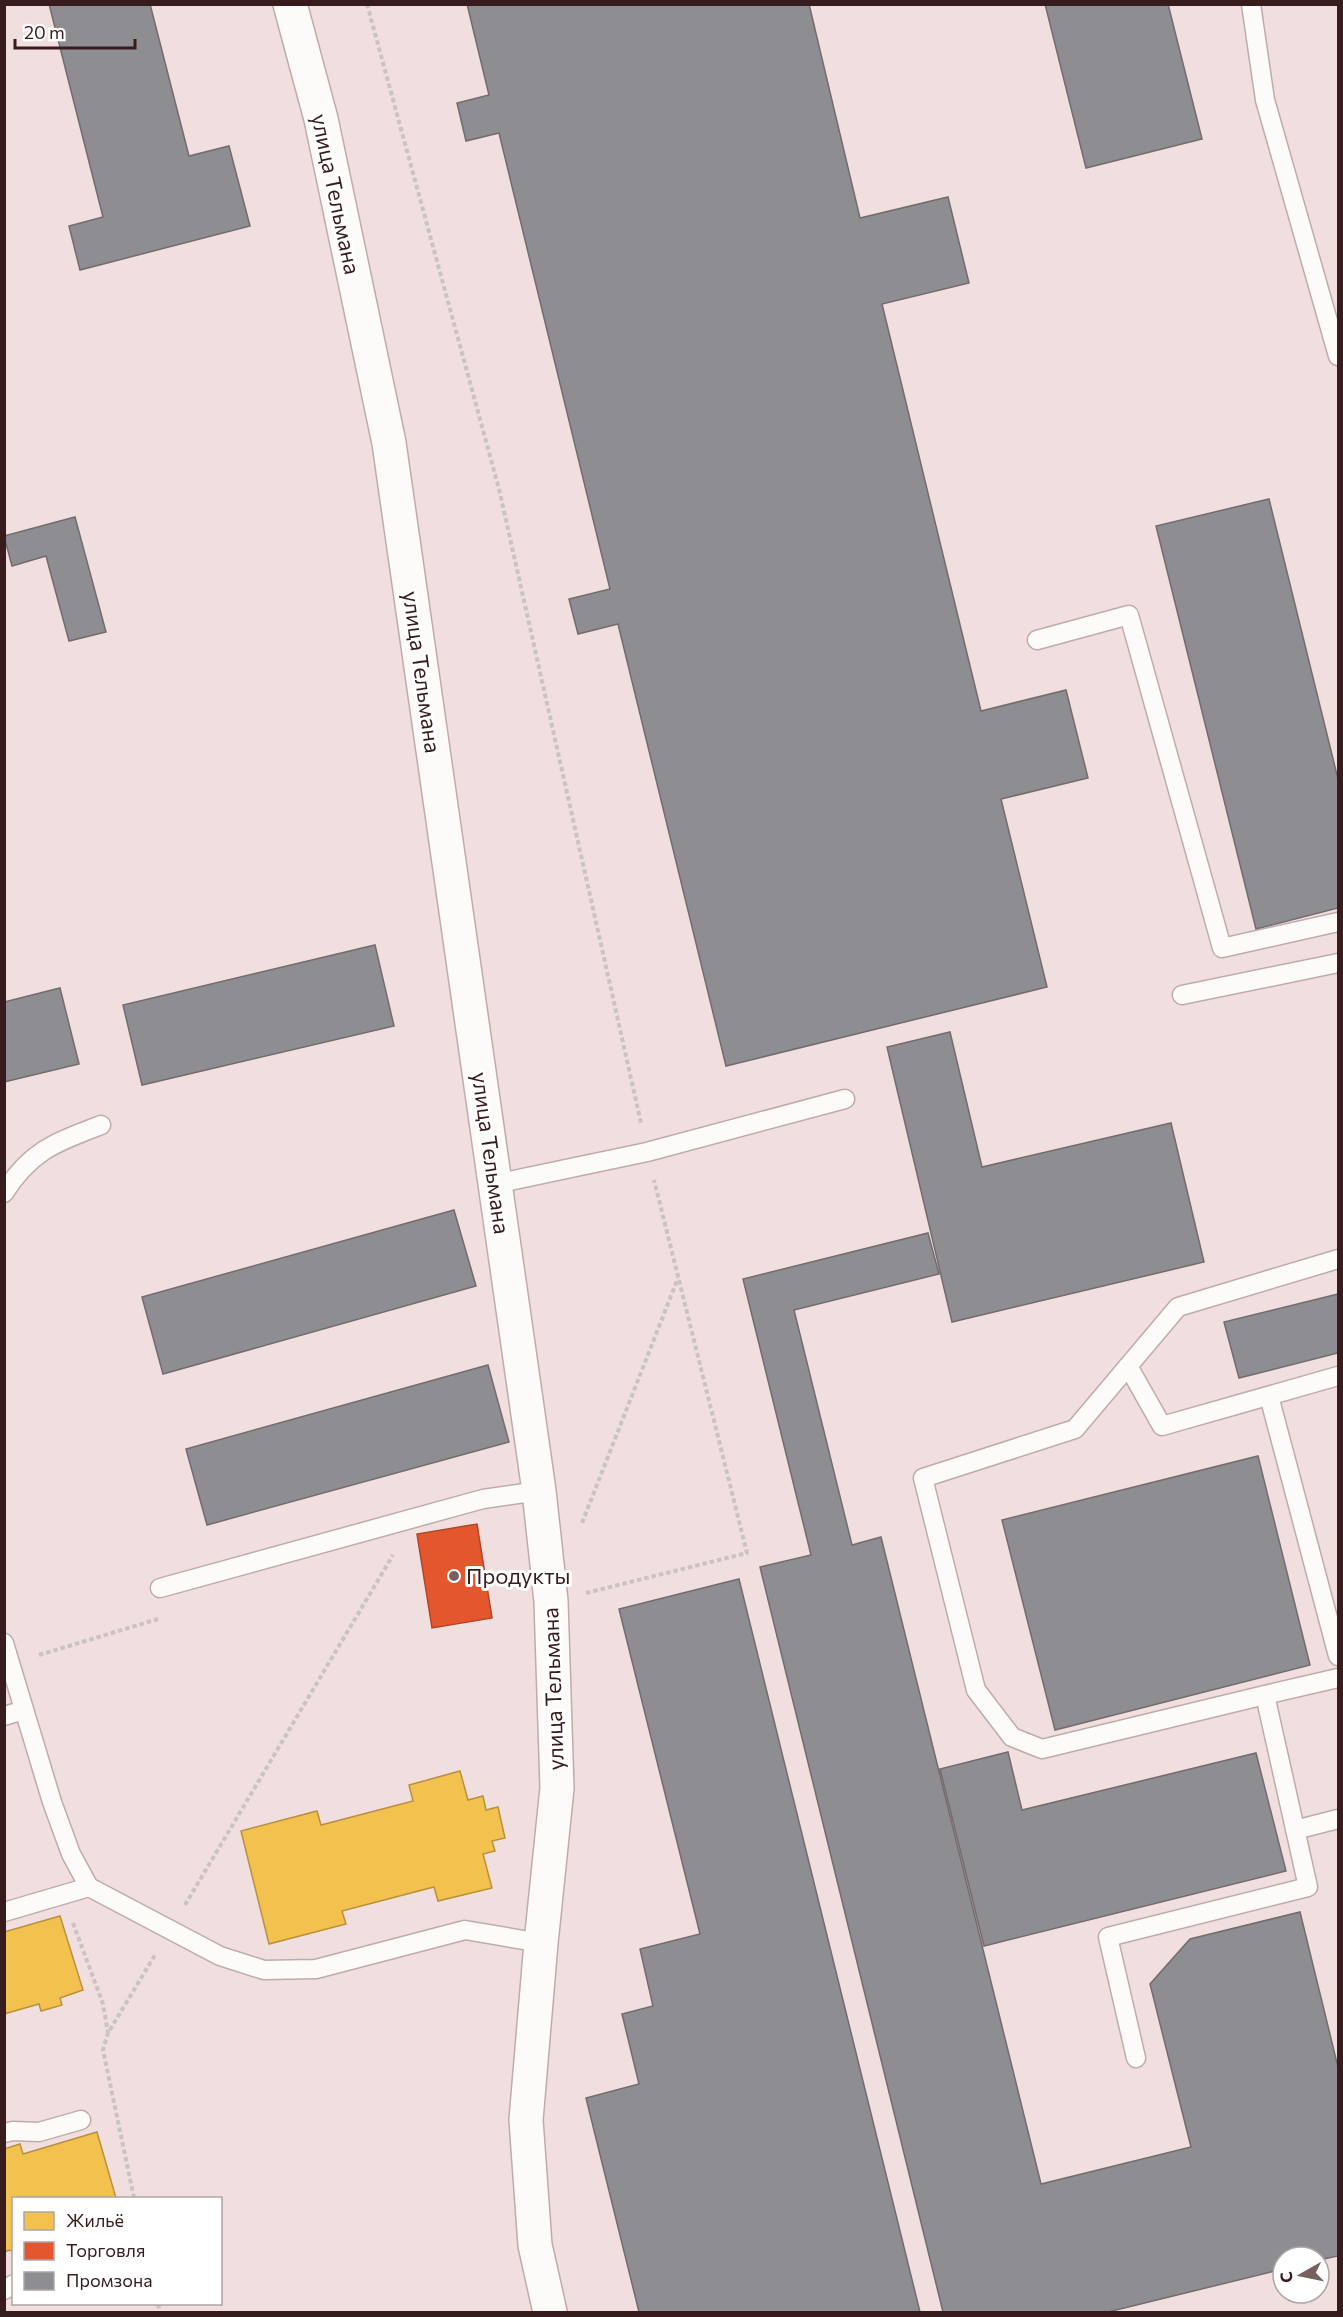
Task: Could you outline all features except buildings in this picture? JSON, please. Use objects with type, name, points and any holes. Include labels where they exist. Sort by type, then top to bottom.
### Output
[{"type":"street","name":"улица Тельмана","points":[[290,4],[321,119],[389,442],[539,1491],[551,1601],[557,1788],[526,2120],[535,2245],[550,2313]]},
{"type":"lane","points":[[1251,4],[1265,100],[1338,356]]},
{"type":"lane","points":[[1037,640],[1129,615],[1222,948],[1338,922]]},
{"type":"lane","points":[[1182,995],[1338,963]]},
{"type":"lane","points":[[495,1184],[647,1152],[845,1099]]},
{"type":"lane","points":[[4,1193],[18,1170],[53,1144],[101,1125]]},
{"type":"lane","points":[[1338,1259],[1178,1307],[1075,1429],[923,1478],[976,1690],[1012,1737],[1042,1749],[1338,1678]]},
{"type":"lane","points":[[1128,1366],[1162,1426],[1338,1376]]},
{"type":"lane","points":[[1269,1396],[1338,1656]]},
{"type":"lane","points":[[160,1588],[483,1499],[539,1491]]},
{"type":"lane","points":[[4,1643],[71,1854],[89,1887],[220,1956],[264,1970],[316,1969],[465,1930],[541,1943]]},
{"type":"lane","points":[[1136,2058],[1108,1937],[1308,1887],[1265,1695]]},
{"type":"lane","points":[[4,1716],[24,1710]]},
{"type":"lane","points":[[1295,1830],[1338,1819]]},
{"type":"lane","points":[[4,1912],[89,1887]]},
{"type":"lane","points":[[4,2133],[39,2132],[81,2120]]},
{"type":"path","points":[[367,4],[499,489],[647,1152],[747,1553],[551,1601]]},
{"type":"path","points":[[582,1523],[679,1278]]},
{"type":"path","points":[[134,2197],[103,2050],[108,2033],[414,1518]]},
{"type":"path","points":[[62,1894],[103,2004],[108,2033]]},
{"type":"place","name":"Продукты","points":[[454,1576]]}]
